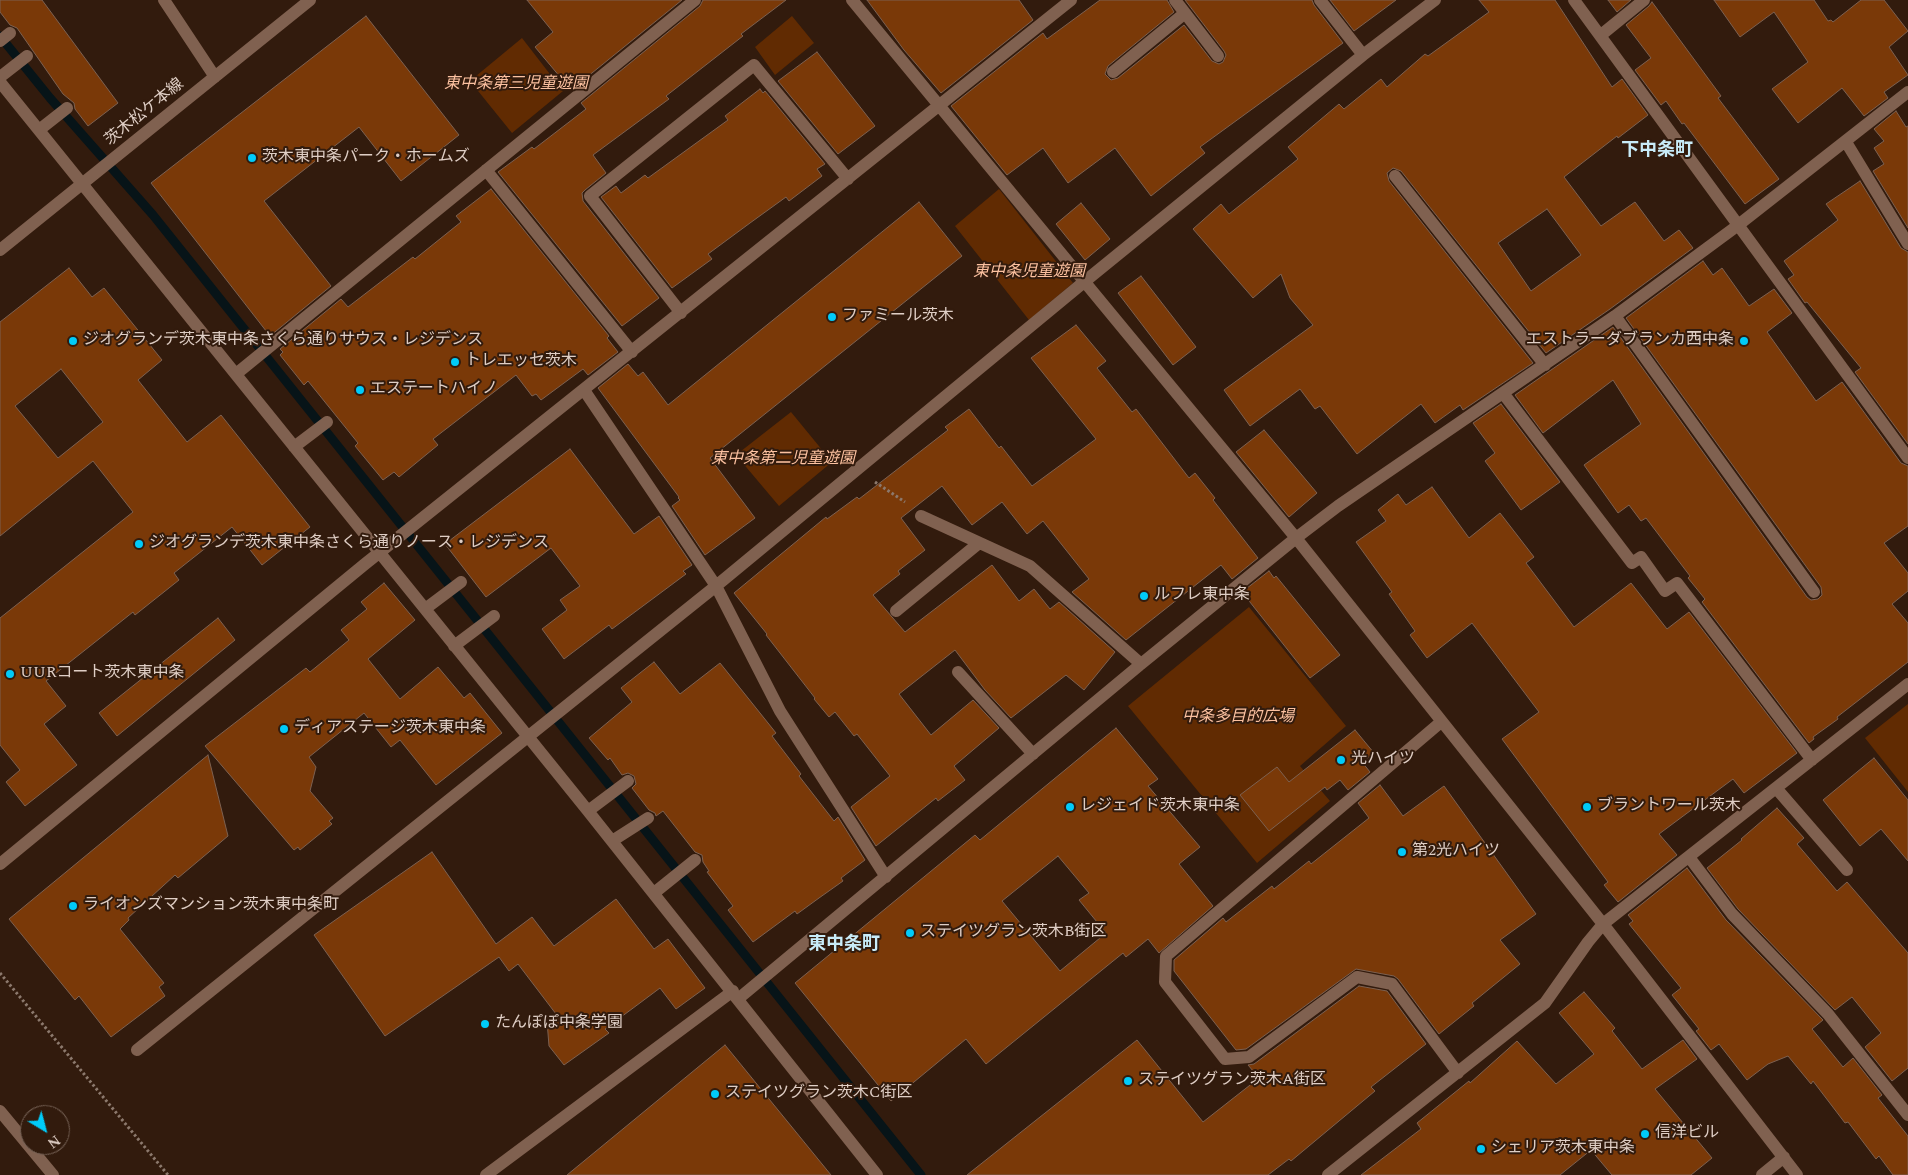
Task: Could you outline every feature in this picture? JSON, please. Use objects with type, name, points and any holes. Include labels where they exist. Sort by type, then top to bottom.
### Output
[{"type":"street","points":[[164,0],[215,77]]},
{"type":"street","name":"茨木松ケ本線","points":[[0,250],[310,0]]},
{"type":"street","points":[[236,374],[695,0]]},
{"type":"street","points":[[852,0],[1296,538],[1603,924],[1798,1175]]},
{"type":"street","points":[[0,864],[379,553],[1071,0]]},
{"type":"street","points":[[1175,0],[1218,56]]},
{"type":"street","points":[[1320,0],[1363,55]]},
{"type":"street","points":[[137,1050],[716,586],[1084,282],[1363,55],[1435,0]]},
{"type":"street","points":[[1574,0],[1908,458]]},
{"type":"street","points":[[1600,35],[1644,0]]},
{"type":"street","points":[[1113,72],[1185,13]]},
{"type":"street","points":[[0,78],[27,56]]},
{"type":"street","points":[[681,313],[590,196],[754,65],[848,180]]},
{"type":"street","points":[[0,82],[528,736],[878,1175]]},
{"type":"street","points":[[486,1175],[736,995],[752,988],[1141,664],[1338,506],[1545,365],[1738,226],[1908,92]]},
{"type":"street","points":[[39,130],[67,108]]},
{"type":"street","points":[[1846,142],[1908,244]]},
{"type":"street","points":[[486,170],[632,352]]},
{"type":"street","points":[[1395,176],[1545,365]]},
{"type":"street","points":[[1614,316],[1814,592]]},
{"type":"street","points":[[584,390],[716,586],[780,711],[886,877]]},
{"type":"street","points":[[1503,393],[1632,563],[1641,557],[1665,591],[1677,583],[1812,760]]},
{"type":"street","points":[[294,447],[328,422]]},
{"type":"street","points":[[922,516],[1030,566],[1141,664]]},
{"type":"street","points":[[896,611],[979,543]]},
{"type":"street","points":[[425,609],[461,582]]},
{"type":"street","points":[[454,646],[494,616]]},
{"type":"street","points":[[958,672],[1033,754]]},
{"type":"street","points":[[1328,1175],[1546,1003],[1588,942],[1603,924],[1908,684]]},
{"type":"street","points":[[1441,722],[1166,956],[1165,982],[1225,1059],[1250,1057],[1358,977],[1392,984],[1458,1073]]},
{"type":"street","points":[[588,811],[625,783]]},
{"type":"street","points":[[1776,788],[1847,870]]},
{"type":"street","points":[[612,841],[648,818]]},
{"type":"street","points":[[1689,857],[1732,914],[1828,1014],[1908,1115]]},
{"type":"street","points":[[654,893],[692,863]]},
{"type":"street","points":[[0,1111],[52,1175]]},
{"type":"street","points":[[1762,1175],[1784,1157]]},
{"type":"path","points":[[855,471],[897,496],[922,516]]},
{"type":"path","points":[[0,973],[168,1175]]},
{"type":"green space","points":[[792,16],[814,43],[775,75],[755,47]]},
{"type":"green space","name":"東中条第三児童遊園","points":[[522,38],[563,91],[512,133],[470,81]]},
{"type":"green space","name":"東中条児童遊園","points":[[999,189],[1073,283],[1029,320],[955,226]]},
{"type":"green space","name":"東中条第二児童遊園","points":[[791,412],[832,462],[779,506],[736,455]]},
{"type":"green space","name":"中条多目的広場","points":[[1249,607],[1346,726],[1300,766],[1330,801],[1257,863],[1128,706]]},
{"type":"green space","points":[[1908,704],[1908,792],[1865,738]]},
{"type":"building","points":[[0,0],[42,0],[118,103],[88,126],[75,109],[74,103],[63,94],[17,28],[10,25],[0,12]]},
{"type":"building","points":[[527,0],[682,0],[571,90],[535,47],[553,32]]},
{"type":"building","points":[[703,0],[786,0],[741,34],[743,36],[666,96],[669,99],[593,155],[606,173],[582,193],[583,201],[659,298],[622,326],[498,172],[532,147],[534,149],[586,109],[581,103],[700,6]]},
{"type":"building","points":[[867,0],[1019,0],[1033,20],[941,93],[904,50]]},
{"type":"building","points":[[1100,0],[1167,0],[1174,12],[1108,66],[1105,74],[1111,80],[1118,78],[1184,25],[1212,61],[1219,64],[1223,62],[1226,55],[1224,51],[1185,0],[1312,0],[1343,43],[1200,147],[1205,153],[1151,196],[1115,148],[1068,183],[1043,148],[1007,175],[951,106],[1043,33],[1047,39]]},
{"type":"building","points":[[1330,0],[1396,0],[1354,31]]},
{"type":"building","points":[[1479,0],[1555,0],[1612,87],[1622,79],[1648,115],[1618,138],[1617,136],[1564,177],[1601,226],[1635,202],[1664,241],[1679,230],[1693,248],[1546,353],[1401,171],[1393,168],[1387,173],[1389,181],[1533,363],[1463,410],[1460,405],[1435,423],[1421,404],[1357,454],[1320,406],[1315,409],[1300,389],[1250,426],[1224,390],[1313,325],[1290,298],[1281,274],[1253,298],[1193,229],[1221,204],[1229,214],[1298,159],[1288,147],[1339,104],[1344,109],[1381,79],[1387,87],[1425,54],[1428,56],[1489,12]],"holes":[[[1547,209],[1581,255],[1531,291],[1498,243]]]},
{"type":"building","points":[[1608,0],[1631,0],[1617,12]]},
{"type":"building","points":[[1714,0],[1814,0],[1828,21],[1831,20],[1833,22],[1861,0],[1884,0],[1908,31],[1889,47],[1908,75],[1884,92],[1888,98],[1864,116],[1842,88],[1798,123],[1772,89],[1808,62],[1774,12],[1740,37]]},
{"type":"building","points":[[1652,2],[1721,96],[1718,98],[1779,179],[1745,204],[1666,101],[1661,105],[1635,70],[1651,58],[1626,25]]},
{"type":"building","name":"茨木東中条パーク・ホームズ","points":[[366,16],[459,135],[401,181],[359,127],[264,201],[331,286],[270,336],[151,183]]},
{"type":"building","points":[[817,52],[875,126],[838,154],[778,81]]},
{"type":"building","points":[[760,89],[763,93],[765,91],[825,164],[817,169],[822,176],[789,201],[786,197],[708,254],[712,259],[672,288],[601,197],[616,186],[621,193],[645,175],[648,178],[728,120],[725,116]]},
{"type":"building","points":[[1896,111],[1906,127],[1908,126],[1908,228],[1873,171],[1884,164],[1874,148],[1884,141],[1874,129]]},
{"type":"building","points":[[1860,181],[1901,248],[1908,252],[1908,444],[1855,372],[1861,368],[1807,302],[1805,303],[1788,279],[1794,275],[1784,261],[1838,220],[1826,204]]},
{"type":"building","points":[[491,189],[609,336],[607,338],[618,352],[588,375],[583,369],[541,400],[536,394],[532,396],[516,375],[433,439],[438,445],[399,477],[394,472],[383,480],[355,446],[358,443],[308,381],[304,385],[280,355],[283,352],[280,349],[341,299],[348,307],[413,257],[415,259],[461,222],[456,216]]},
{"type":"building","points":[[919,202],[962,256],[710,458],[755,518],[705,555],[672,506],[680,500],[679,497],[598,388],[628,364],[638,376],[643,372],[668,405]]},
{"type":"building","points":[[1081,203],[1110,239],[1085,260],[1056,224]]},
{"type":"building","points":[[1703,261],[1713,275],[1722,268],[1749,306],[1774,289],[1792,313],[1767,332],[1816,401],[1842,382],[1901,463],[1908,466],[1908,526],[1884,543],[1908,573],[1908,591],[1892,604],[1908,623],[1908,662],[1837,717],[1838,719],[1813,737],[1814,739],[1809,743],[1702,602],[1705,599],[1688,578],[1690,576],[1646,518],[1641,521],[1629,505],[1618,513],[1584,465],[1641,424],[1613,380],[1543,433],[1515,395],[1613,327],[1807,597],[1811,600],[1818,599],[1822,595],[1821,587],[1626,318]]},
{"type":"building","points":[[69,268],[92,297],[104,288],[162,360],[138,380],[187,442],[221,415],[310,527],[262,565],[232,527],[174,573],[179,580],[135,615],[133,612],[46,681],[66,706],[44,724],[77,765],[25,806],[6,782],[20,770],[0,745],[0,618],[133,512],[93,461],[0,536],[0,322]],"holes":[[[61,369],[103,422],[58,458],[15,406]]]},
{"type":"building","points":[[1141,276],[1196,347],[1173,365],[1118,293]]},
{"type":"building","points":[[1076,325],[1106,361],[1097,368],[1132,412],[1136,409],[1189,478],[1195,473],[1215,498],[1213,500],[1258,558],[1232,579],[1221,565],[1126,640],[1072,592],[1089,579],[1043,521],[1027,534],[1002,502],[972,525],[942,486],[901,518],[925,550],[898,571],[900,574],[873,595],[905,632],[992,565],[1019,601],[1034,589],[1050,609],[1059,602],[1115,652],[1084,690],[1066,675],[1011,718],[985,690],[955,650],[899,694],[931,735],[973,700],[999,728],[954,766],[965,780],[938,801],[936,798],[876,846],[851,807],[890,776],[857,734],[854,736],[835,712],[829,717],[734,593],[826,517],[827,519],[857,497],[859,499],[948,430],[945,427],[969,409],[1032,486],[1096,439],[1031,358]]},
{"type":"building","points":[[1501,404],[1560,482],[1521,510],[1485,461],[1495,453],[1473,423]]},
{"type":"building","points":[[1264,430],[1317,493],[1289,517],[1236,452]]},
{"type":"building","points":[[570,449],[634,534],[659,516],[692,565],[683,571],[686,574],[612,629],[609,625],[564,659],[542,629],[567,610],[560,600],[580,586],[551,548],[486,597],[445,544]]},
{"type":"building","points":[[1432,487],[1469,538],[1500,513],[1534,557],[1526,563],[1574,627],[1631,583],[1667,629],[1689,612],[1797,753],[1744,793],[1733,779],[1659,834],[1677,855],[1618,902],[1604,885],[1608,882],[1502,739],[1539,712],[1472,623],[1427,658],[1410,635],[1415,631],[1389,594],[1392,592],[1356,542],[1386,521],[1378,510],[1398,494],[1406,505]]},
{"type":"building","points":[[1269,571],[1274,578],[1276,576],[1340,655],[1310,678],[1242,592]]},
{"type":"building","points":[[384,583],[415,620],[368,659],[400,699],[438,667],[464,698],[470,693],[502,733],[436,785],[400,740],[391,747],[364,713],[309,757],[316,767],[310,791],[333,818],[329,821],[332,824],[300,850],[298,847],[294,850],[205,746],[306,668],[310,672],[349,640],[341,630],[367,609],[361,602]]},
{"type":"building","points":[[218,618],[235,640],[117,736],[99,713]]},
{"type":"building","points":[[654,662],[680,694],[720,663],[776,733],[772,736],[801,774],[799,776],[834,821],[838,817],[865,860],[841,878],[843,881],[797,914],[795,911],[753,942],[728,910],[733,906],[707,872],[709,871],[703,862],[702,855],[695,852],[663,811],[656,816],[655,813],[649,810],[632,788],[636,784],[634,776],[628,773],[622,775],[610,758],[608,760],[589,738],[632,702],[621,688]]},
{"type":"building","points":[[1116,728],[1158,779],[1148,786],[1200,847],[1179,864],[1213,906],[1159,953],[1148,939],[1126,957],[1123,953],[986,1064],[966,1039],[891,1101],[795,983],[975,835],[980,840]],"holes":[[[1058,856],[1089,893],[1079,900],[1106,933],[1060,971],[1002,901]]]},
{"type":"building","points":[[1355,730],[1374,753],[1362,762],[1370,772],[1348,790],[1340,780],[1327,790],[1325,787],[1269,831],[1240,795],[1277,767],[1289,782]]},
{"type":"building","name":"ライオンズマンション茨木東中条町","points":[[208,755],[228,836],[178,878],[175,875],[128,918],[129,920],[120,929],[164,983],[159,987],[165,996],[111,1037],[79,996],[75,1000],[9,919]]},
{"type":"building","points":[[1874,758],[1908,800],[1908,861],[1881,829],[1860,846],[1823,800]]},
{"type":"building","points":[[1380,785],[1403,816],[1444,786],[1536,914],[1500,940],[1520,964],[1472,1003],[1474,1006],[1439,1034],[1398,979],[1394,976],[1356,969],[1246,1049],[1236,1050],[1174,971],[1174,960],[1223,918],[1226,922],[1272,886],[1274,889],[1309,861],[1311,864],[1369,818],[1358,803]]},
{"type":"building","points":[[1777,808],[1804,838],[1797,844],[1837,891],[1847,882],[1908,953],[1908,1068],[1892,1081],[1865,1047],[1881,1033],[1852,997],[1835,1010],[1738,909],[1707,868],[1742,840]]},
{"type":"building","points":[[432,852],[496,944],[532,917],[554,946],[616,899],[654,949],[668,939],[705,988],[676,1009],[660,988],[605,1029],[609,1033],[564,1065],[549,1046],[547,1021],[556,1014],[518,964],[509,971],[499,957],[385,1036],[314,935]]},
{"type":"building","points":[[1687,868],[1726,920],[1823,1020],[1812,1029],[1843,1067],[1853,1058],[1882,1095],[1878,1098],[1908,1136],[1908,1175],[1893,1175],[1879,1156],[1876,1159],[1813,1081],[1811,1084],[1788,1056],[1768,1064],[1747,1080],[1719,1044],[1711,1050],[1696,1031],[1699,1029],[1672,995],[1681,988],[1629,924],[1633,921],[1628,915]]},
{"type":"building","points":[[1359,986],[1387,991],[1426,1044],[1371,1087],[1375,1091],[1291,1161],[1289,1159],[1268,1175],[967,1175],[1137,1040],[1203,1122],[1259,1078],[1248,1065],[1254,1064]]},
{"type":"building","points":[[1584,992],[1615,1028],[1612,1031],[1642,1069],[1683,1040],[1697,1059],[1655,1089],[1712,1158],[1691,1175],[1612,1175],[1591,1150],[1560,1175],[1361,1175],[1421,1129],[1417,1123],[1469,1081],[1470,1083],[1517,1041],[1556,1084],[1594,1054],[1559,1013]]},
{"type":"building","name":"ステイツグラン茨木C街区","points":[[725,1045],[831,1175],[567,1175]]},
{"type":"waterway","points":[[0,36],[50,98],[153,215],[921,1175]]},
{"type":"place","name":"茨木東中条パーク・ホームズ","points":[[252,158]]},
{"type":"place","name":"ファミール茨木","points":[[832,317]]},
{"type":"place","name":"ジオグランデ茨木東中条さくら通りサウス・レジデンス","points":[[73,341]]},
{"type":"place","name":"エストラーダブランカ西中条","points":[[1744,341]]},
{"type":"place","name":"トレエッセ茨木","points":[[455,362]]},
{"type":"place","name":"エステートハイノ","points":[[360,390]]},
{"type":"place","name":"ジオグランデ茨木東中条さくら通りノース・レジデンス","points":[[139,544]]},
{"type":"place","name":"ルフレ東中条","points":[[1144,596]]},
{"type":"place","name":"UURコート茨木東中条","points":[[10,674]]},
{"type":"place","name":"ディアステージ茨木東中条","points":[[284,729]]},
{"type":"place","name":"光ハイツ","points":[[1341,760]]},
{"type":"place","name":"レジェイド茨木東中条","points":[[1070,807]]},
{"type":"place","name":"ブラントワール茨木","points":[[1587,807]]},
{"type":"place","name":"第2光ハイツ","points":[[1402,852]]},
{"type":"place","name":"ライオンズマンション茨木東中条町","points":[[73,906]]},
{"type":"place","name":"ステイツグラン茨木B街区","points":[[910,933]]},
{"type":"place","name":"たんぽぽ中条学園","points":[[485,1024]]},
{"type":"place","name":"ステイツグラン茨木A街区","points":[[1128,1081]]},
{"type":"place","name":"ステイツグラン茨木C街区","points":[[715,1094]]},
{"type":"place","name":"信洋ビル","points":[[1645,1134]]},
{"type":"place","name":"シェリア茨木東中条","points":[[1481,1149]]},
{"type":"district","name":"下中条町","points":[[1657,151]]},
{"type":"district","name":"東中条町","points":[[844,945]]}]
